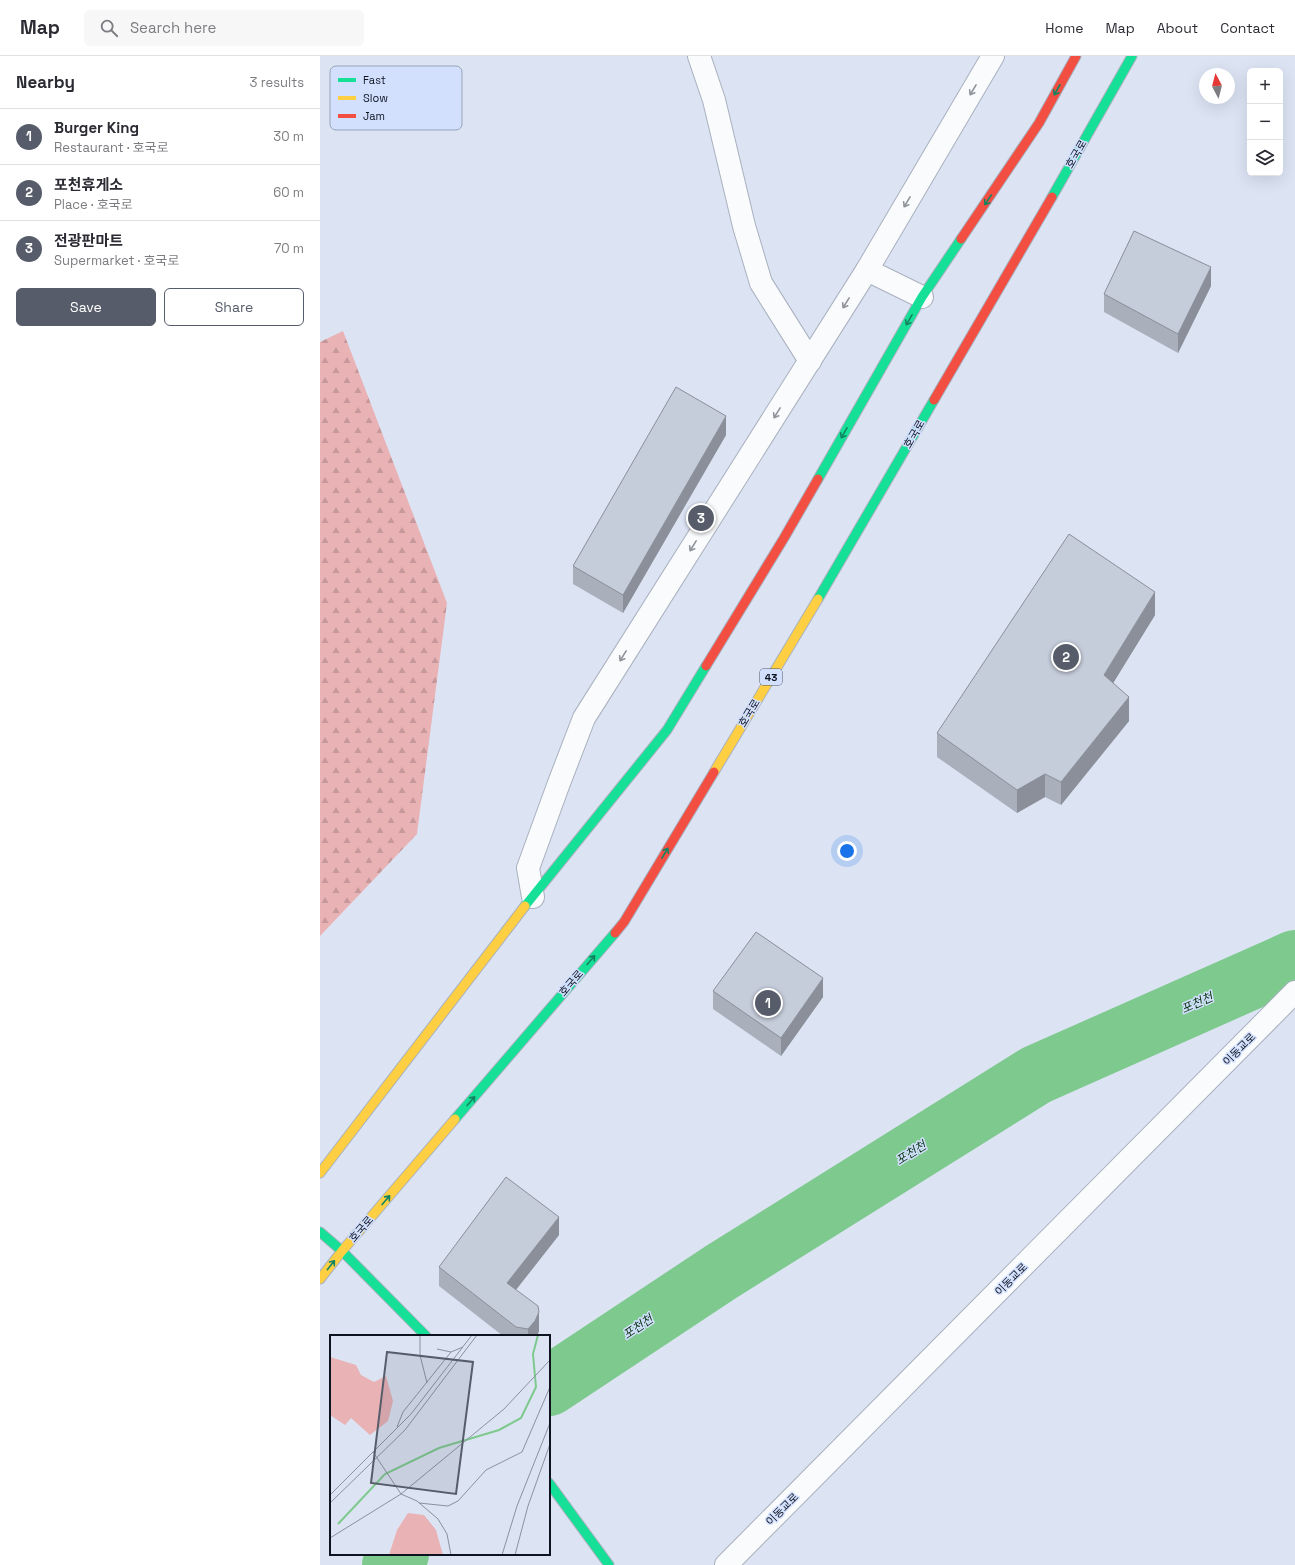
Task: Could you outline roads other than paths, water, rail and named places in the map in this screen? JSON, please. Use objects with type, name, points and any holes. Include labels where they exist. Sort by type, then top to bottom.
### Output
[{"type":"main road","points":[[320,1173],[498,940],[667,730],[784,538],[922,297],[1039,123],[1076,56]]},
{"type":"main road","name":"호국로","points":[[320,1279],[342,1251],[624,922],[842,559],[1028,239],[1132,56]]},
{"type":"main road","points":[[320,1232],[342,1251],[425,1335]]},
{"type":"main road","points":[[550,1484],[609,1565]]},
{"type":"street","points":[[699,56],[714,100],[744,226],[761,283],[810,361]]},
{"type":"street","points":[[533,897],[528,868],[584,718],[867,270],[993,56]]},
{"type":"street","points":[[867,270],[922,297]]},
{"type":"street","name":"이동교로","points":[[726,1565],[1295,992]]},
{"type":"waterway","name":"포천천","points":[[550,1385],[721,1272],[1036,1075],[1295,960]]},
{"type":"waterway","name":"포천천","points":[[392,1565],[398,1555]]},
{"type":"place","name":"전광판마트","points":[[701,518]]},
{"type":"place","name":"포천휴게소","points":[[1066,657]]},
{"type":"place","name":"Burger King","points":[[768,1003]]}]
